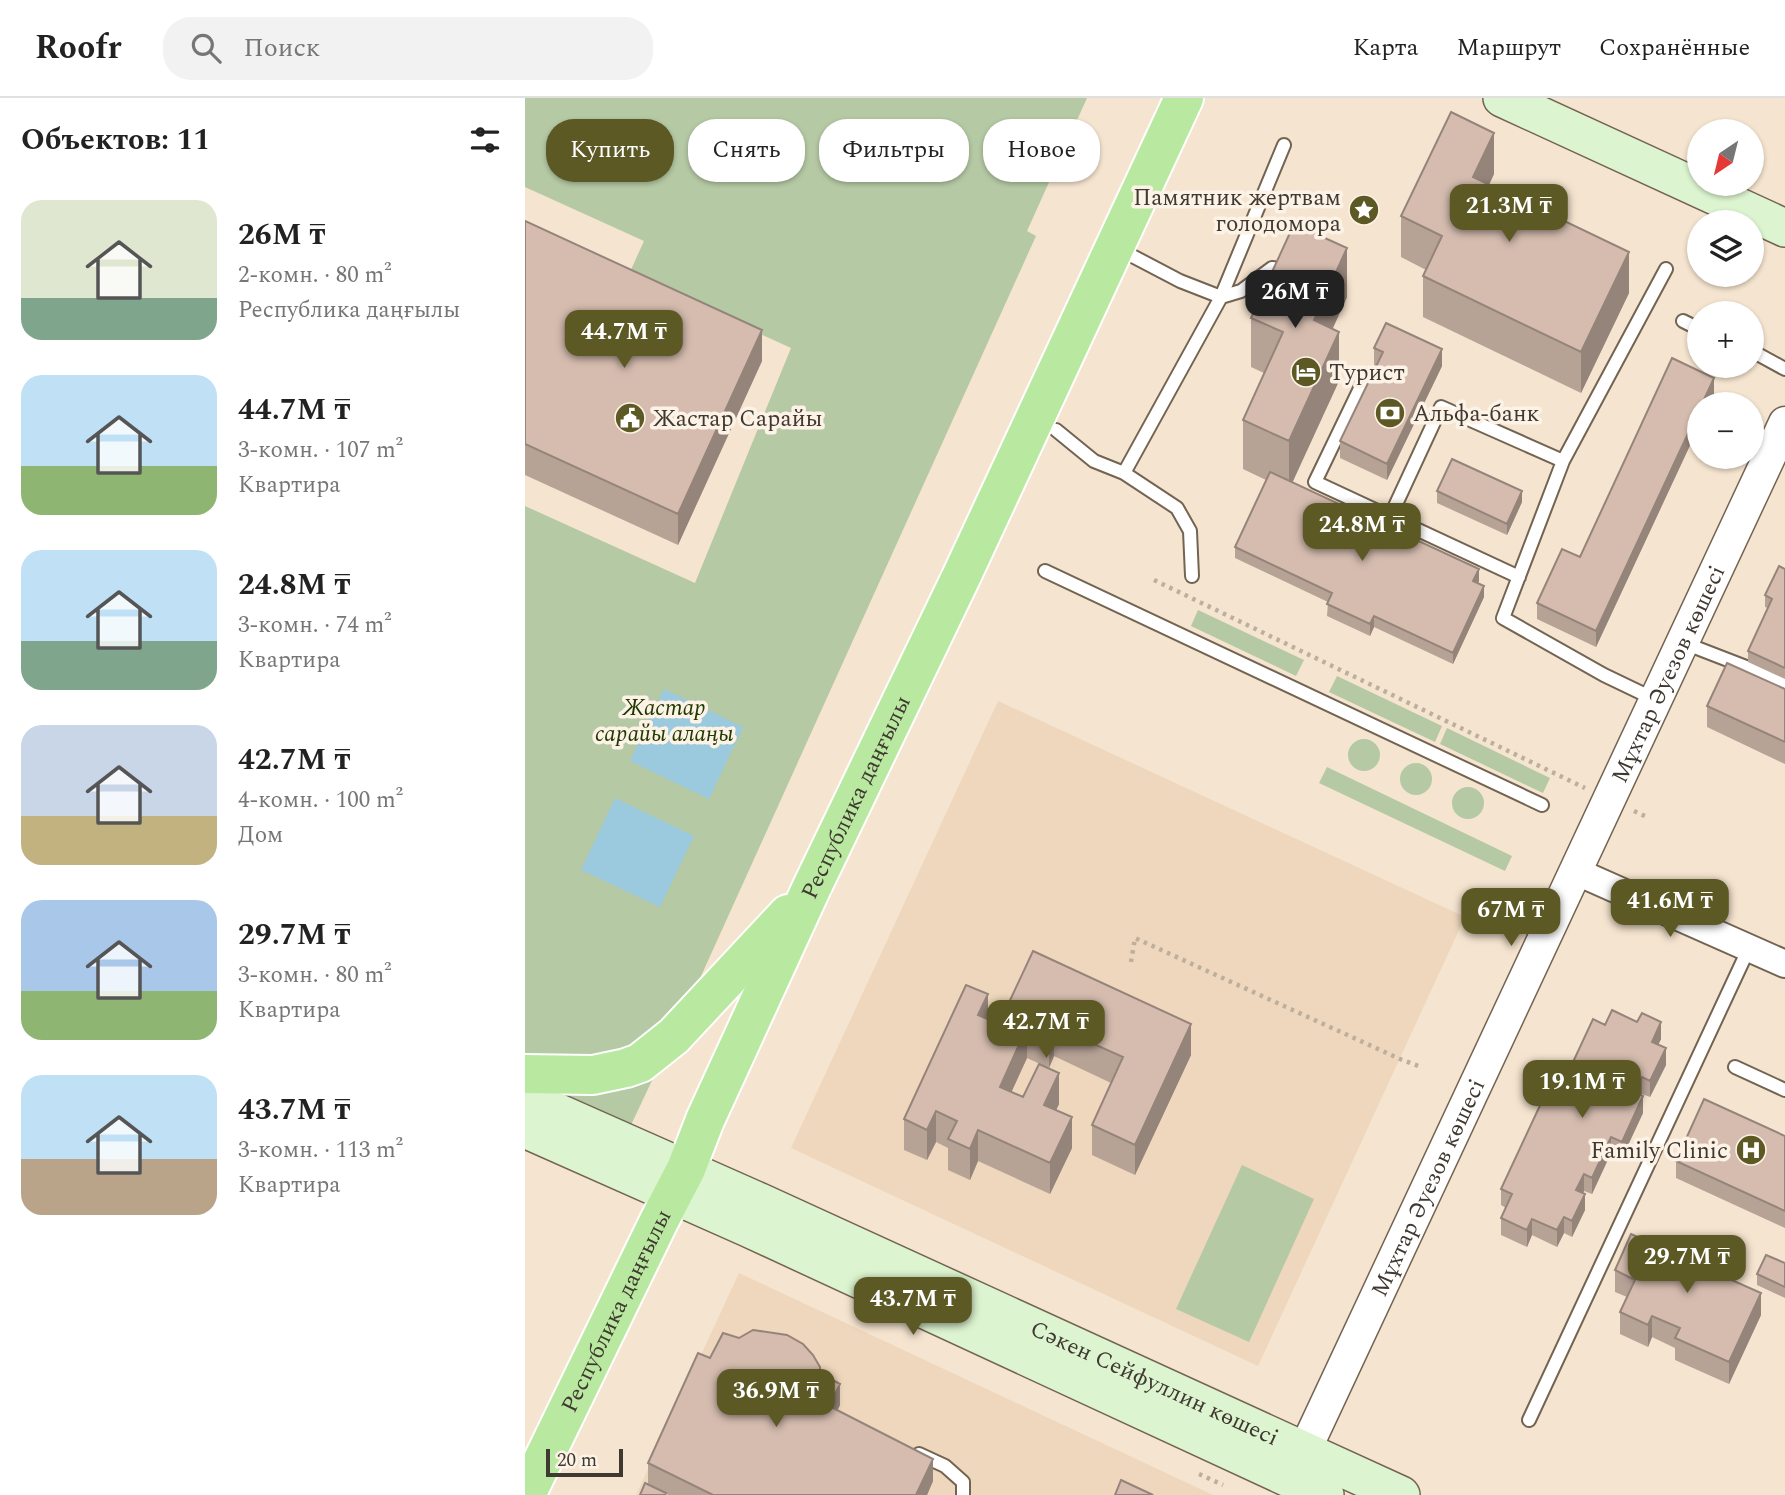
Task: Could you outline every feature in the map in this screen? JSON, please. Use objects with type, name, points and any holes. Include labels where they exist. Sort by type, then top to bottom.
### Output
[{"type":"main road","name":"Республика даңғылы","points":[[526,1495],[679,1182],[811,889],[956,588],[1184,98]]},
{"type":"main road","points":[[1502,98],[1785,228]]},
{"type":"main road","points":[[525,1074],[593,1075],[626,1069],[640,1063],[674,1036],[811,889]]},
{"type":"main road","name":"Сәкен Сейфуллин көшесі","points":[[525,1098],[679,1182],[1293,1475],[1325,1495]]},
{"type":"main road","name":"Сәкен Сейфуллин көшесі","points":[[525,1129],[679,1182]]},
{"type":"main road","name":"Сәкен Сейфуллин көшесі","points":[[1293,1475],[1401,1495]]},
{"type":"street","name":"Мұхтар Әуезов көшесі","points":[[1293,1475],[1785,423]]},
{"type":"street","points":[[1575,872],[1785,964]]},
{"type":"lane","points":[[1124,473],[1220,297],[1284,145]]},
{"type":"lane","points":[[1115,247],[1180,281],[1220,297],[1241,291],[1272,268],[1304,272]]},
{"type":"lane","points":[[1654,699],[1503,618],[1563,461],[1665,269]]},
{"type":"lane","points":[[1683,321],[1687,323]]},
{"type":"lane","points":[[1764,358],[1785,369]]},
{"type":"lane","points":[[1366,376],[1315,482],[1519,578]]},
{"type":"lane","points":[[1390,517],[1441,407],[1563,461]]},
{"type":"lane","points":[[1056,430],[1094,461],[1124,473],[1177,508],[1190,531],[1192,576]]},
{"type":"lane","points":[[1045,571],[1542,805]]},
{"type":"lane","points":[[1681,642],[1785,682]]},
{"type":"lane","points":[[1529,1420],[1749,948]]},
{"type":"lane","points":[[1735,1067],[1785,1090]]},
{"type":"lane","points":[[910,1450],[945,1466],[963,1482],[963,1495]]},
{"type":"path","points":[[1154,580],[1556,775]]},
{"type":"path","points":[[1131,962],[1135,937],[1421,1067]]},
{"type":"shaded area","points":[[998,701],[1465,917],[1258,1366],[791,1148]]},
{"type":"shaded area","points":[[739,1273],[1213,1495],[636,1495]]},
{"type":"green space","name":"Жастар сарайы алаңы","points":[[525,98],[1087,98],[1078,119],[983,119],[983,182],[1049,182],[1027,231],[1036,236],[697,985],[623,1142],[525,1093],[525,506],[695,583],[791,348],[629,274],[644,241],[525,187]]},
{"type":"green space","points":[[1198,610],[1304,660],[1296,676],[1191,626]]},
{"type":"green space","points":[[1337,676],[1442,726],[1435,742],[1329,692]]},
{"type":"green space","points":[[1447,728],[1550,778],[1543,793],[1440,744]]},
{"type":"green space","points":[[1364,739],[1375,744],[1380,755],[1375,766],[1364,771],[1353,766],[1348,755],[1353,744]]},
{"type":"green space","points":[[1416,763],[1427,768],[1432,779],[1427,790],[1416,795],[1405,790],[1400,779],[1405,768]]},
{"type":"green space","points":[[1327,767],[1512,856],[1505,871],[1319,783]]},
{"type":"green space","points":[[1468,787],[1479,792],[1484,803],[1479,814],[1468,819],[1457,814],[1452,803],[1457,792]]},
{"type":"green space","points":[[1242,1165],[1314,1199],[1249,1342],[1176,1309]]},
{"type":"water","points":[[664,689],[743,727],[709,799],[630,761]]},
{"type":"water","points":[[615,798],[694,836],[660,907],[581,870]]},
{"type":"building","points":[[1451,112],[1494,133],[1473,177],[1629,252],[1581,352],[1423,276],[1442,236],[1401,216]]},
{"type":"building","name":"Жастар Сарайы","points":[[525,221],[762,330],[678,514],[525,444]]},
{"type":"building","points":[[1294,224],[1347,248],[1314,320],[1339,332],[1289,441],[1243,420],[1283,332],[1251,318]]},
{"type":"building","name":"Альфа-банк","points":[[1386,323],[1442,349],[1387,464],[1340,441],[1383,352],[1374,348]]},
{"type":"building","points":[[1672,358],[1687,365],[1687,378],[1714,378],[1708,392],[1687,392],[1687,436],[1596,631],[1537,603],[1562,549],[1580,557]]},
{"type":"building","points":[[1452,459],[1522,491],[1507,524],[1437,491]]},
{"type":"building","points":[[1270,472],[1479,569],[1473,581],[1484,586],[1453,653],[1374,616],[1370,624],[1327,604],[1332,593],[1235,547]]},
{"type":"building","points":[[1779,566],[1785,569],[1785,668],[1748,651],[1772,599],[1765,595]]},
{"type":"building","points":[[1727,663],[1785,689],[1785,742],[1707,706]]},
{"type":"building","points":[[1033,951],[1191,1024],[1135,1145],[1092,1125],[1123,1057],[1054,1026],[1049,1037],[1027,1027],[1000,1087],[1023,1097],[1039,1064],[1059,1073],[1044,1105],[1072,1117],[1050,1163],[978,1130],[970,1149],[948,1139],[957,1121],[936,1111],[927,1130],[904,1119],[966,985],[988,994],[978,1015],[999,1024]]},
{"type":"building","points":[[1612,1010],[1637,1022],[1642,1013],[1661,1022],[1652,1042],[1666,1048],[1650,1081],[1642,1077],[1635,1093],[1643,1096],[1622,1142],[1611,1137],[1592,1178],[1584,1174],[1576,1190],[1585,1194],[1572,1221],[1564,1217],[1557,1230],[1532,1219],[1527,1230],[1501,1218],[1512,1194],[1501,1189],[1543,1099],[1553,1105],[1593,1019],[1605,1025]]},
{"type":"building","points":[[1704,1099],[1785,1136],[1785,1211],[1676,1161]]},
{"type":"building","points":[[1631,1234],[1683,1258],[1691,1241],[1726,1257],[1718,1274],[1761,1293],[1729,1362],[1675,1338],[1680,1328],[1652,1316],[1648,1325],[1620,1312],[1635,1280],[1615,1270]]},
{"type":"building","points":[[1766,1255],[1785,1263],[1785,1287],[1757,1274]]},
{"type":"building","points":[[753,1330],[787,1335],[803,1344],[813,1355],[820,1367],[820,1373],[840,1384],[829,1406],[933,1459],[916,1495],[713,1495],[648,1463],[698,1353],[710,1358],[723,1333],[739,1338]]},
{"type":"building","points":[[1121,1480],[1153,1495],[1115,1495]]},
{"type":"building","points":[[645,1483],[666,1493],[665,1495],[640,1495]]},
{"type":"place","name":"Памятник жертвам голодомора","points":[[1364,210]]},
{"type":"place","name":"Турист","points":[[1306,372]]},
{"type":"place","name":"Альфа-банк","points":[[1390,413]]},
{"type":"place","name":"Жастар Сарайы","points":[[630,418]]},
{"type":"place","name":"Family Clinic","points":[[1751,1150]]}]
